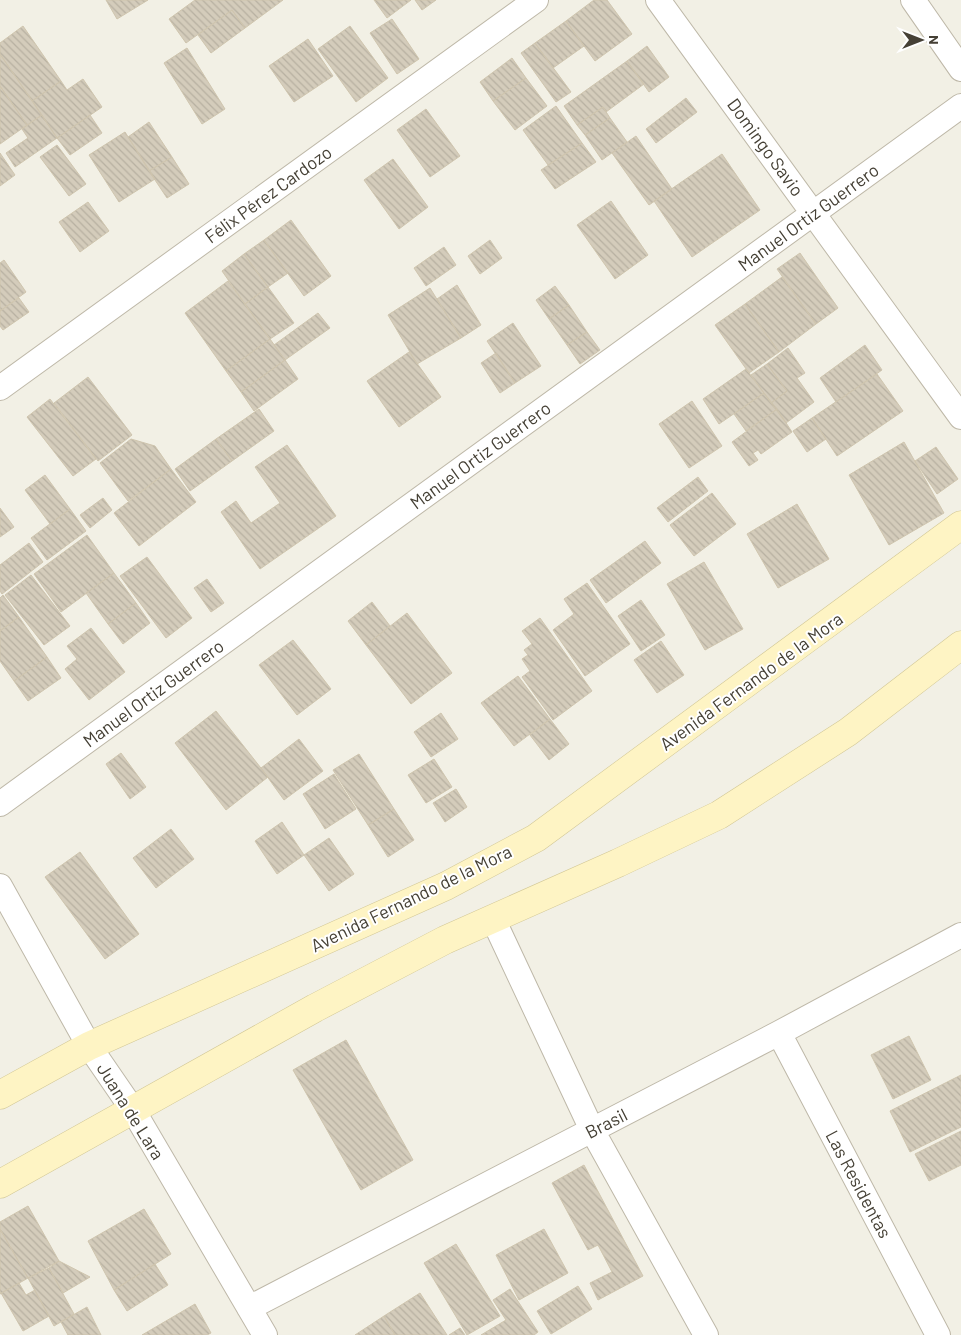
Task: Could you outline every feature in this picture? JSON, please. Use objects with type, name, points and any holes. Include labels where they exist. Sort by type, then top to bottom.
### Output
[{"type":"main road","name":"Avenida Fernando de la Mora","points":[[0,1095],[89,1046],[446,886],[536,838],[961,525]]},
{"type":"main road","points":[[0,1184],[324,1004],[445,940],[618,863],[719,814],[848,732],[961,645]]},
{"type":"street","name":"Félix Pérez Cardozo","points":[[0,388],[536,0]]},
{"type":"street","name":"Domingo Savio","points":[[658,0],[814,212],[961,417]]},
{"type":"street","points":[[913,0],[961,69]]},
{"type":"street","name":"Manuel Ortiz Guerrero","points":[[0,804],[961,106]]},
{"type":"street","name":"Juana de Lara","points":[[0,886],[89,1046],[133,1110],[265,1335]]},
{"type":"street","points":[[493,918],[592,1130],[706,1335]]},
{"type":"street","name":"Brasil","points":[[249,1308],[779,1033],[961,935]]},
{"type":"street","name":"Las Residentas","points":[[779,1033],[938,1335]]},
{"type":"building","points":[[106,0],[148,0],[117,19]]},
{"type":"building","points":[[195,0],[283,0],[245,28],[232,10],[186,43],[169,19]]},
{"type":"building","points":[[374,0],[411,0],[387,18]]},
{"type":"building","points":[[415,0],[436,0],[422,10]]},
{"type":"building","points":[[594,0],[607,0],[632,34],[595,61],[566,21]]},
{"type":"building","points":[[232,10],[245,28],[211,53],[198,35]]},
{"type":"building","points":[[392,19],[419,59],[397,74],[370,33]]},
{"type":"building","points":[[566,21],[584,46],[553,68],[535,43]]},
{"type":"building","points":[[23,26],[61,81],[32,101],[0,54],[0,43]]},
{"type":"building","points":[[350,26],[388,78],[356,102],[318,49]]},
{"type":"building","points":[[308,39],[333,76],[294,102],[269,66]]},
{"type":"building","points":[[535,43],[571,92],[556,102],[521,53]]},
{"type":"building","points":[[647,46],[669,77],[649,92],[627,61]]},
{"type":"building","points":[[187,48],[225,109],[202,124],[164,63]]},
{"type":"building","points":[[0,54],[42,115],[27,125],[0,86]]},
{"type":"building","points":[[512,58],[526,78],[493,101],[480,82]]},
{"type":"building","points":[[627,61],[644,84],[606,112],[603,107],[577,125],[564,106]]},
{"type":"building","points":[[526,78],[547,106],[515,130],[493,101]]},
{"type":"building","points":[[83,79],[102,107],[57,138],[32,101],[61,81],[67,90]]},
{"type":"building","points":[[0,86],[27,125],[0,144]]},
{"type":"building","points":[[686,98],[697,112],[656,143],[646,129]]},
{"type":"building","points":[[556,106],[582,143],[548,165],[523,130]]},
{"type":"building","points":[[603,107],[610,118],[585,135],[577,125]]},
{"type":"building","points":[[426,109],[460,156],[430,177],[397,130]]},
{"type":"building","points":[[42,115],[57,138],[15,167],[6,153],[28,138],[22,129]]},
{"type":"building","points":[[90,115],[102,133],[70,155],[57,138]]},
{"type":"building","points":[[610,118],[627,142],[602,160],[585,135]]},
{"type":"building","points":[[149,122],[172,157],[149,171],[128,137]]},
{"type":"building","points":[[125,132],[155,179],[119,202],[89,155]]},
{"type":"building","points":[[636,136],[672,189],[649,205],[612,153]]},
{"type":"building","points":[[582,143],[596,162],[555,189],[541,170]]},
{"type":"building","points":[[57,145],[86,184],[69,196],[40,157]]},
{"type":"building","points":[[0,153],[15,175],[0,186]]},
{"type":"building","points":[[722,154],[760,210],[692,257],[654,201]]},
{"type":"building","points":[[172,157],[189,184],[167,198],[149,171]]},
{"type":"building","points":[[393,159],[428,207],[399,229],[364,180]]},
{"type":"building","points":[[611,201],[648,255],[615,279],[577,225]]},
{"type":"building","points":[[88,202],[109,231],[80,252],[59,222]]},
{"type":"building","points":[[291,220],[331,276],[304,296],[264,240]]},
{"type":"building","points":[[264,240],[288,273],[268,287],[244,254]]},
{"type":"building","points":[[490,240],[502,258],[480,274],[468,256]]},
{"type":"building","points":[[444,247],[456,265],[426,286],[414,268]]},
{"type":"building","points":[[800,253],[838,308],[816,324],[777,269]]},
{"type":"building","points":[[244,254],[268,287],[245,304],[222,271]]},
{"type":"building","points":[[4,260],[26,292],[0,311],[0,263]]},
{"type":"building","points":[[782,277],[816,324],[779,352],[745,304]]},
{"type":"building","points":[[228,281],[270,339],[226,371],[185,313]]},
{"type":"building","points":[[457,285],[481,325],[461,338],[437,299]]},
{"type":"building","points":[[555,286],[569,305],[549,319],[536,300]]},
{"type":"building","points":[[268,287],[294,323],[270,339],[245,304]]},
{"type":"building","points":[[430,288],[461,338],[417,364],[388,315]]},
{"type":"building","points":[[19,298],[29,312],[3,330],[0,326],[0,311]]},
{"type":"building","points":[[745,304],[779,352],[749,373],[715,325]]},
{"type":"building","points":[[569,305],[587,332],[567,345],[549,319]]},
{"type":"building","points":[[318,313],[330,328],[285,360],[274,345]]},
{"type":"building","points":[[513,323],[541,366],[515,383],[487,341]]},
{"type":"building","points":[[587,332],[600,350],[580,364],[567,345]]},
{"type":"building","points":[[270,339],[285,360],[241,392],[226,371]]},
{"type":"building","points":[[865,345],[882,370],[836,402],[820,378]]},
{"type":"building","points":[[788,348],[805,373],[797,378],[814,402],[786,423],[771,403],[787,391],[767,364]]},
{"type":"building","points":[[409,352],[441,397],[399,427],[367,381]]},
{"type":"building","points":[[496,353],[515,383],[500,393],[481,363]]},
{"type":"building","points":[[285,360],[298,379],[254,411],[241,392]]},
{"type":"building","points":[[767,364],[787,391],[771,403],[751,375]]},
{"type":"building","points":[[746,369],[764,393],[719,424],[703,399]]},
{"type":"building","points":[[877,374],[903,411],[837,456],[812,418]]},
{"type":"building","points":[[88,377],[132,435],[98,461],[54,403]]},
{"type":"building","points":[[764,393],[777,409],[746,431],[734,414]]},
{"type":"building","points":[[50,399],[96,459],[73,476],[27,417]]},
{"type":"building","points":[[692,401],[722,446],[689,468],[659,424]]},
{"type":"building","points":[[259,409],[274,431],[232,461],[216,439]]},
{"type":"building","points":[[777,409],[792,432],[761,454],[758,450],[753,453],[758,460],[749,466],[732,442]]},
{"type":"building","points":[[812,418],[826,439],[807,452],[793,431]]},
{"type":"building","points":[[131,439],[155,446],[171,469],[128,501],[100,463]]},
{"type":"building","points":[[216,439],[232,461],[190,491],[175,469]]},
{"type":"building","points":[[904,442],[944,513],[889,545],[849,475]]},
{"type":"building","points":[[287,445],[336,516],[260,569],[221,512],[236,501],[251,523],[280,503],[255,467]]},
{"type":"building","points":[[936,447],[958,479],[937,494],[915,461]]},
{"type":"building","points":[[171,469],[196,502],[139,546],[114,513]]},
{"type":"building","points":[[45,475],[70,509],[50,524],[25,490]]},
{"type":"building","points":[[698,477],[708,491],[668,522],[657,508]]},
{"type":"building","points":[[712,493],[736,524],[694,556],[670,525]]},
{"type":"building","points":[[103,498],[112,510],[90,528],[80,515]]},
{"type":"building","points":[[797,504],[829,559],[778,588],[747,534]]},
{"type":"building","points":[[0,508],[14,527],[0,537]]},
{"type":"building","points":[[70,509],[86,531],[47,560],[31,538]]},
{"type":"building","points":[[87,535],[114,573],[61,612],[34,574]]},
{"type":"building","points":[[645,541],[661,563],[606,603],[590,580]]},
{"type":"building","points":[[29,543],[43,562],[2,594],[0,591],[0,565]]},
{"type":"building","points":[[147,557],[192,618],[166,638],[120,576]]},
{"type":"building","points":[[704,562],[743,629],[705,650],[667,584]]},
{"type":"building","points":[[114,573],[136,603],[108,624],[86,593]]},
{"type":"building","points":[[31,575],[70,626],[44,645],[5,595]]},
{"type":"building","points":[[207,579],[224,603],[211,612],[194,588]]},
{"type":"building","points":[[587,583],[630,644],[585,676],[553,630],[574,614],[564,599]]},
{"type":"building","points":[[3,595],[19,617],[0,631],[0,598]]},
{"type":"building","points":[[641,600],[665,635],[641,651],[618,616]]},
{"type":"building","points":[[372,602],[390,626],[366,645],[348,621]]},
{"type":"building","points":[[136,603],[150,623],[123,644],[108,624]]},
{"type":"building","points":[[407,613],[452,673],[411,704],[366,645]]},
{"type":"building","points":[[19,617],[47,657],[14,681],[0,661],[0,631]]},
{"type":"building","points":[[540,618],[592,691],[553,720],[522,677],[530,671],[522,659],[528,655],[524,650],[532,644],[522,631]]},
{"type":"building","points":[[91,628],[125,672],[89,700],[65,669],[77,659],[67,646]]},
{"type":"building","points":[[293,640],[331,689],[297,715],[259,665]]},
{"type":"building","points":[[661,641],[684,675],[657,693],[634,660]]},
{"type":"building","points":[[47,657],[61,678],[28,701],[14,681]]},
{"type":"building","points":[[518,676],[550,719],[514,746],[481,703]]},
{"type":"building","points":[[216,711],[268,777],[226,810],[175,743]]},
{"type":"building","points":[[441,713],[458,739],[431,757],[414,732]]},
{"type":"building","points":[[550,719],[569,744],[549,760],[530,735]]},
{"type":"building","points":[[299,739],[323,771],[284,800],[261,768]]},
{"type":"building","points":[[121,753],[146,787],[130,799],[106,764]]},
{"type":"building","points":[[359,754],[394,809],[368,825],[333,770]]},
{"type":"building","points":[[434,759],[452,787],[426,803],[408,775]]},
{"type":"building","points":[[334,774],[356,809],[325,829],[303,794]]},
{"type":"building","points":[[456,789],[467,807],[445,822],[433,803]]},
{"type":"building","points":[[394,809],[414,840],[388,857],[368,825]]},
{"type":"building","points":[[282,822],[304,855],[277,874],[255,841]]},
{"type":"building","points":[[171,829],[194,859],[156,888],[133,858]]},
{"type":"building","points":[[329,838],[354,874],[329,891],[304,855]]},
{"type":"building","points":[[80,852],[139,934],[105,959],[45,877]]},
{"type":"building","points":[[909,1036],[931,1080],[893,1099],[871,1055]]},
{"type":"building","points":[[346,1040],[413,1160],[361,1190],[293,1070]]},
{"type":"building","points":[[961,1075],[961,1127],[910,1152],[890,1111]]},
{"type":"building","points":[[961,1131],[961,1165],[929,1181],[915,1154]]},
{"type":"building","points":[[584,1165],[643,1276],[598,1300],[590,1283],[612,1272],[598,1245],[588,1250],[552,1183]]},
{"type":"building","points":[[28,1206],[59,1261],[28,1278],[0,1229],[0,1222]]},
{"type":"building","points":[[144,1209],[171,1254],[114,1290],[88,1241]]},
{"type":"building","points":[[0,1229],[28,1278],[0,1294]]},
{"type":"building","points":[[544,1229],[568,1273],[519,1300],[496,1255]]},
{"type":"building","points":[[456,1244],[500,1316],[467,1335],[424,1263]]},
{"type":"building","points":[[59,1261],[90,1277],[63,1293],[49,1268]]},
{"type":"building","points":[[155,1264],[168,1285],[127,1311],[114,1290]]},
{"type":"building","points":[[49,1268],[74,1314],[54,1326],[28,1278]]},
{"type":"building","points":[[19,1283],[26,1295],[35,1290],[49,1316],[23,1331],[1,1293]]},
{"type":"building","points":[[578,1286],[592,1309],[551,1334],[537,1311]]},
{"type":"building","points":[[510,1289],[538,1332],[534,1335],[481,1335],[506,1320],[493,1300]]},
{"type":"building","points":[[420,1293],[447,1335],[395,1335],[384,1316]]},
{"type":"building","points":[[195,1304],[211,1333],[207,1335],[142,1335]]},
{"type":"building","points":[[87,1307],[101,1335],[68,1335],[61,1322]]},
{"type":"building","points":[[384,1316],[395,1335],[355,1335]]},
{"type":"building","points":[[460,1328],[465,1335],[449,1335]]}]
